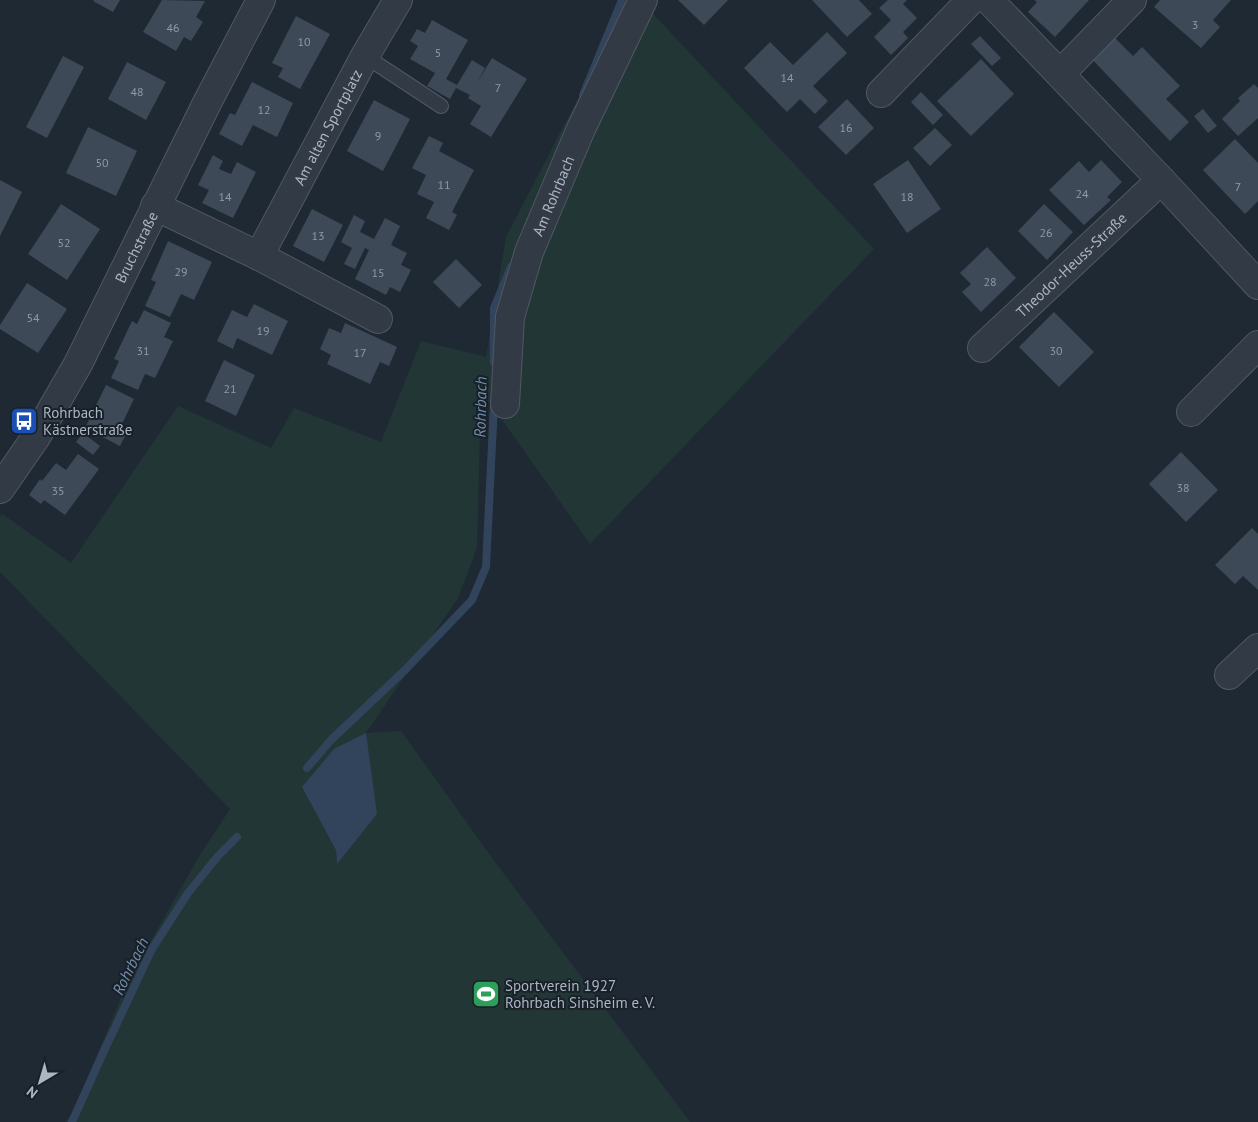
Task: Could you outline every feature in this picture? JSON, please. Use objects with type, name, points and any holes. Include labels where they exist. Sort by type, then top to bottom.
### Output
[{"type":"street","name":"Bruchstraße","points":[[0,489],[36,437],[78,364],[155,206],[261,0]]},
{"type":"street","name":"Am alten Sportplatz","points":[[259,256],[365,56],[398,0]]},
{"type":"street","name":"Am Rohrbach","points":[[505,404],[510,317],[529,252],[580,131],[643,0]]},
{"type":"street","points":[[881,93],[971,0]]},
{"type":"street","points":[[989,0],[1160,180],[1255,276]]},
{"type":"street","points":[[1060,74],[1132,0]]},
{"type":"street","name":"Theodor-Heuss-Straße","points":[[982,348],[1160,180]]},
{"type":"street","points":[[155,206],[259,256],[378,319]]},
{"type":"street","points":[[1191,412],[1258,345]]},
{"type":"street","points":[[1229,675],[1258,648]]},
{"type":"lane","points":[[365,56],[441,106]]},
{"type":"green space","points":[[629,0],[640,0],[874,249],[590,544],[481,390],[477,548],[458,598],[366,733],[401,731],[498,866],[690,1122],[66,1122],[75,1108],[129,979],[200,855],[230,809],[0,572],[0,517],[2,514],[71,563],[178,406],[271,448],[294,408],[381,442],[421,341],[486,357],[506,237]],"holes":[[[377,814],[337,863],[336,850]]]},
{"type":"water","points":[[366,733],[377,814],[337,864],[336,850],[302,787],[334,749]]},
{"type":"building","points":[[94,0],[120,0],[113,12]]},
{"type":"building","points":[[162,0],[205,1],[196,17],[203,22],[191,41],[184,37],[176,51],[143,32]]},
{"type":"building","points":[[678,0],[728,0],[704,25]]},
{"type":"building","points":[[812,0],[859,0],[872,14],[847,37]]},
{"type":"building","points":[[888,0],[907,0],[903,4],[917,18],[903,32],[908,38],[891,55],[874,37],[891,20],[879,8]]},
{"type":"building","points":[[1034,0],[1089,0],[1055,37],[1028,12],[1037,2]]},
{"type":"building","points":[[1160,0],[1231,0],[1213,20],[1220,27],[1201,48],[1154,7]]},
{"type":"building","points":[[296,16],[330,34],[300,89],[278,77],[283,68],[272,63]]},
{"type":"building","points":[[432,20],[468,40],[446,79],[457,85],[472,60],[485,68],[477,83],[492,58],[527,79],[491,137],[470,124],[481,106],[468,98],[470,95],[456,88],[450,99],[427,86],[435,73],[410,59],[418,46],[410,41],[417,29],[425,33]]},
{"type":"building","points":[[827,32],[847,53],[813,86],[828,101],[815,114],[800,99],[787,112],[744,68],[770,42],[793,65]]},
{"type":"building","points":[[1110,33],[1133,56],[1142,47],[1180,86],[1166,99],[1189,122],[1170,141],[1088,55]]},
{"type":"building","points":[[980,36],[1001,58],[992,66],[971,44]]},
{"type":"building","points":[[63,56],[84,67],[47,138],[26,127]]},
{"type":"building","points":[[981,59],[1014,94],[971,136],[937,101]]},
{"type":"building","points":[[127,62],[166,82],[146,120],[108,99]]},
{"type":"building","points":[[252,82],[293,103],[277,137],[253,125],[242,146],[219,134],[230,113],[235,115]]},
{"type":"building","points":[[1254,84],[1258,88],[1258,118],[1238,136],[1222,119],[1240,101],[1238,98]]},
{"type":"building","points":[[921,92],[943,115],[933,125],[911,102]]},
{"type":"building","points":[[847,99],[874,128],[846,155],[818,127]]},
{"type":"building","points":[[374,100],[410,119],[383,171],[347,151]]},
{"type":"building","points":[[1203,109],[1217,126],[1208,133],[1194,116]]},
{"type":"building","points":[[88,127],[137,151],[116,196],[66,173]]},
{"type":"building","points":[[935,128],[952,145],[930,166],[913,148]]},
{"type":"building","points":[[429,136],[443,143],[439,151],[474,170],[452,212],[457,215],[449,230],[426,218],[434,202],[417,194],[426,175],[412,168]]},
{"type":"building","points":[[1235,139],[1258,163],[1258,201],[1245,214],[1203,170]]},
{"type":"building","points":[[213,155],[223,161],[219,169],[231,174],[237,162],[256,172],[233,218],[202,203],[209,190],[198,185]]},
{"type":"building","points":[[908,160],[941,209],[907,233],[873,184]]},
{"type":"building","points":[[1101,160],[1122,182],[1107,197],[1111,200],[1084,225],[1049,190],[1079,161],[1089,172]]},
{"type":"building","points":[[0,180],[22,192],[0,236]]},
{"type":"building","points":[[61,204],[100,229],[67,280],[28,254]]},
{"type":"building","points":[[1044,204],[1073,232],[1047,260],[1018,231]]},
{"type":"building","points":[[312,209],[343,225],[324,262],[293,246]]},
{"type":"building","points":[[354,215],[365,221],[360,232],[374,239],[385,218],[400,226],[391,245],[407,253],[401,265],[411,270],[400,292],[390,287],[386,295],[355,279],[369,250],[365,248],[355,269],[344,264],[352,248],[341,242]]},
{"type":"building","points":[[168,241],[212,262],[194,300],[181,294],[170,317],[145,306],[156,282],[151,280]]},
{"type":"building","points":[[987,247],[1016,278],[981,312],[962,292],[971,284],[960,273]]},
{"type":"building","points":[[456,259],[482,285],[459,308],[433,282]]},
{"type":"building","points":[[27,283],[67,309],[38,353],[0,329],[0,325]]},
{"type":"building","points":[[254,304],[288,321],[272,355],[237,338],[233,349],[217,341],[232,310],[247,317]]},
{"type":"building","points":[[144,310],[171,323],[164,337],[173,341],[155,378],[145,374],[138,390],[111,378],[119,361],[114,359],[132,321],[137,324]]},
{"type":"building","points":[[1054,312],[1094,352],[1059,387],[1019,347]]},
{"type":"building","points":[[345,323],[397,347],[389,366],[380,362],[370,384],[327,364],[331,355],[320,349],[329,328],[341,333]]},
{"type":"building","points":[[224,360],[255,375],[236,416],[205,401]]},
{"type":"building","points":[[106,385],[134,399],[121,426],[128,430],[120,446],[85,428]]},
{"type":"building","points":[[83,433],[100,446],[93,455],[76,442]]},
{"type":"building","points":[[1181,452],[1218,490],[1186,522],[1149,484]]},
{"type":"building","points":[[78,454],[99,469],[65,515],[44,500],[41,504],[29,495],[40,479],[42,481],[56,463],[66,470]]},
{"type":"building","points":[[1252,528],[1258,534],[1258,590],[1243,576],[1235,584],[1215,565]]},
{"type":"waterway","name":"Rohrbach","points":[[583,95],[622,0]]},
{"type":"waterway","name":"Rohrbach","points":[[494,362],[494,308],[511,267]]},
{"type":"waterway","name":"Rohrbach","points":[[307,768],[331,740],[405,670],[472,600],[486,567],[494,404]]},
{"type":"waterway","name":"Rohrbach","points":[[72,1122],[152,949],[188,893],[218,856],[237,837]]},
{"type":"place","name":"Rohrbach Kästnerstraße","points":[[24,421]]},
{"type":"place","name":"Sportverein 1927 Rohrbach Sinsheim e. V.","points":[[486,994]]}]
